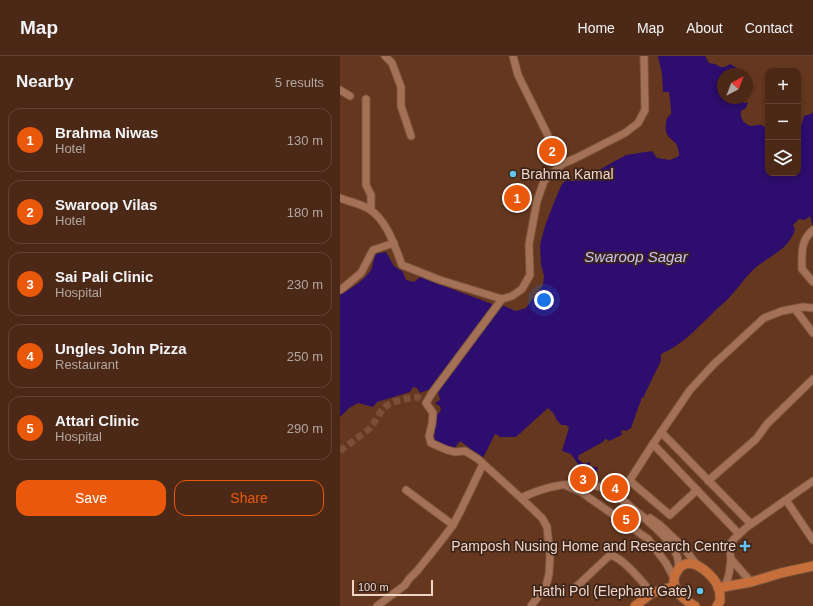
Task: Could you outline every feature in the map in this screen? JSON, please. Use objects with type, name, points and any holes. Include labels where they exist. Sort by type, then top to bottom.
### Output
[{"type":"main road","points":[[635,606],[676,578],[682,565],[697,565],[725,587]]},
{"type":"main road","points":[[725,587],[813,566]]},
{"type":"main road","points":[[676,578],[682,597],[695,606]]},
{"type":"main road","points":[[720,604],[725,587]]},
{"type":"street","points":[[385,56],[392,63],[401,87],[401,106],[411,136]]},
{"type":"street","points":[[513,56],[518,75],[562,164]]},
{"type":"street","points":[[340,198],[371,210],[381,219],[394,243],[402,265],[440,280],[502,299],[512,296],[522,289],[530,274],[529,244],[537,201],[544,181],[562,164],[625,133],[638,123],[646,110],[644,56]]},
{"type":"street","points":[[340,90],[350,96]]},
{"type":"street","points":[[366,99],[366,185],[371,195],[371,210]]},
{"type":"street","points":[[813,230],[807,235],[803,246],[802,269],[813,282]]},
{"type":"street","points":[[340,290],[361,273],[373,250],[394,243]]},
{"type":"street","points":[[502,299],[426,403],[433,413],[429,436],[431,443],[455,452],[465,451],[483,464],[522,498],[542,518],[547,527],[550,556],[549,574],[546,586],[531,606]]},
{"type":"street","points":[[795,308],[813,333]]},
{"type":"street","points":[[619,496],[690,390],[713,365],[764,318],[795,308],[813,308]]},
{"type":"street","points":[[708,480],[756,439],[767,424],[813,379]]},
{"type":"street","points":[[661,432],[751,524]]},
{"type":"street","points":[[653,444],[739,534]]},
{"type":"street","points":[[377,606],[405,585],[427,560],[453,525],[483,464]]},
{"type":"street","points":[[630,481],[670,514]]},
{"type":"street","points":[[725,587],[729,574],[731,558],[729,545],[751,524],[813,481]]},
{"type":"street","points":[[522,498],[532,492],[563,484],[601,487],[630,502],[660,525],[683,547],[697,565]]},
{"type":"street","points":[[563,484],[581,492],[648,539],[676,578]]},
{"type":"street","points":[[406,490],[453,525]]},
{"type":"street","points":[[660,525],[697,490]]},
{"type":"street","points":[[619,496],[657,529],[674,548],[678,560],[676,578]]},
{"type":"street","points":[[786,500],[813,540]]},
{"type":"street","points":[[575,588],[610,555],[618,558],[636,574],[652,593]]},
{"type":"street","points":[[731,558],[751,582]]},
{"type":"water","name":"Swaroop Sagar","points":[[658,56],[705,56],[709,63],[720,67],[725,67],[730,64],[737,68],[717,68],[717,104],[747,104],[746,108],[741,111],[743,120],[746,124],[751,126],[759,125],[765,128],[765,176],[801,176],[801,126],[804,116],[813,113],[813,227],[810,216],[805,220],[799,219],[793,225],[795,229],[792,237],[783,248],[752,271],[726,301],[701,325],[675,346],[661,354],[661,361],[643,398],[641,398],[631,428],[626,431],[621,431],[622,435],[609,441],[605,439],[603,442],[579,455],[578,459],[584,464],[590,462],[590,467],[598,467],[594,480],[590,480],[586,474],[577,471],[582,470],[581,466],[571,454],[562,451],[569,428],[566,425],[561,425],[548,408],[516,437],[499,437],[495,434],[483,458],[460,441],[454,449],[436,441],[434,438],[437,414],[441,409],[440,406],[435,403],[440,400],[438,392],[433,388],[420,393],[417,388],[413,387],[410,392],[377,402],[373,407],[358,403],[349,408],[340,417],[340,294],[365,278],[372,268],[375,254],[386,252],[394,266],[403,272],[406,280],[414,282],[420,277],[492,304],[504,306],[516,311],[526,308],[543,285],[544,276],[541,264],[540,245],[545,226],[562,184],[567,180],[582,180],[589,173],[599,170],[626,155],[652,151],[657,158],[670,160],[679,156],[677,146],[669,137],[666,130],[667,118],[671,114],[671,108],[669,92],[663,92],[662,74]]},
{"type":"tunnel","points":[[340,451],[370,428],[382,410],[389,404],[398,400],[417,397],[426,403]]},
{"type":"place","name":"Swaroop Vilas","points":[[552,151]]},
{"type":"place","name":"Brahma Kamal","points":[[513,174]]},
{"type":"place","name":"Brahma Niwas","points":[[517,198]]},
{"type":"place","name":"Sai Pali Clinic","points":[[583,479]]},
{"type":"place","name":"Ungles John Pizza","points":[[615,488]]},
{"type":"place","name":"Attari Clinic","points":[[626,519]]},
{"type":"place","name":"Pamposh Nusing Home and Research Centre","points":[[745,546]]},
{"type":"place","name":"Hathi Pol (Elephant Gate)","points":[[700,591]]}]
